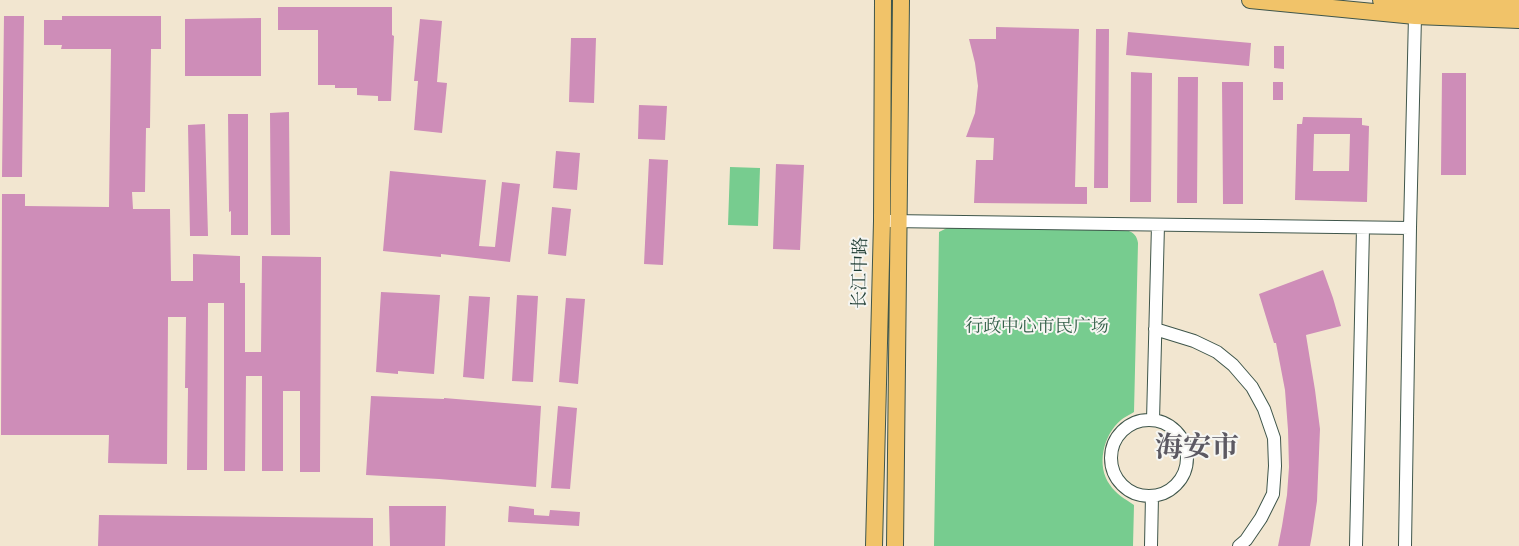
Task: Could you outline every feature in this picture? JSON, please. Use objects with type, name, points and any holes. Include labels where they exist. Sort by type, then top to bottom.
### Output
[{"type":"main road","name":"长江中路","points":[[874,546],[882,221],[883,0]]},
{"type":"main road","points":[[895,546],[901,0]]},
{"type":"main road","points":[[1250,0],[1415,16],[1519,20]]},
{"type":"main road","points":[[1381,0],[1416,4],[1519,8]]},
{"type":"street","points":[[1405,546],[1415,16]]},
{"type":"street","points":[[882,221],[1410,228]]},
{"type":"street","points":[[1153,420],[1158,225]]},
{"type":"street","points":[[1356,546],[1363,228]]},
{"type":"street","points":[[1155,329],[1194,341],[1217,352],[1233,364],[1252,387],[1264,409],[1274,438],[1273,494],[1261,518],[1246,540],[1238,546]]},
{"type":"street","points":[[1153,420],[1168,424],[1180,435],[1186,449],[1187,465],[1175,487],[1164,493],[1152,496],[1137,494],[1123,486],[1114,474],[1111,458],[1114,442],[1124,430],[1137,422],[1153,420]]},
{"type":"street","points":[[1152,496],[1152,546]]},
{"type":"green space","points":[[730,167],[760,168],[758,226],[728,225]]},
{"type":"green space","name":"行政中心市民广场","points":[[949,227],[1127,230],[1136,237],[1138,243],[1134,412],[1115,426],[1106,442],[1103,460],[1103,469],[1110,485],[1118,494],[1134,505],[1133,546],[934,546],[939,232]]},
{"type":"building","points":[[278,7],[392,7],[392,35],[394,36],[391,101],[378,101],[378,96],[357,95],[357,88],[335,88],[335,85],[318,85],[318,30],[278,30]]},
{"type":"building","points":[[4,16],[24,16],[22,177],[2,177]]},
{"type":"building","points":[[62,16],[161,16],[161,49],[151,49],[150,128],[146,128],[145,192],[132,192],[133,209],[170,209],[171,281],[193,281],[193,254],[240,256],[240,283],[245,283],[245,352],[261,352],[262,256],[321,257],[320,472],[300,472],[300,391],[283,391],[283,471],[262,471],[262,376],[246,376],[245,471],[224,471],[224,303],[208,303],[207,470],[187,470],[188,388],[185,388],[186,317],[168,317],[167,464],[108,463],[109,435],[1,435],[2,194],[25,194],[25,206],[109,207],[111,49],[61,49],[62,45],[44,45],[44,20],[62,20]]},
{"type":"building","points":[[261,18],[261,76],[185,76],[185,19]]},
{"type":"building","points":[[420,19],[442,21],[437,82],[447,83],[442,133],[414,130],[418,81],[414,81]]},
{"type":"building","points":[[996,27],[1079,29],[1075,187],[1087,187],[1087,204],[974,203],[976,160],[993,160],[994,138],[966,137],[975,113],[978,86],[969,39],[996,39]]},
{"type":"building","points":[[1096,29],[1109,29],[1108,188],[1094,188]]},
{"type":"building","points":[[1128,32],[1251,43],[1249,66],[1126,55]]},
{"type":"building","points":[[571,38],[596,38],[594,103],[569,102]]},
{"type":"building","points":[[1274,46],[1284,46],[1284,69],[1274,68]]},
{"type":"building","points":[[1131,72],[1152,73],[1151,202],[1130,202]]},
{"type":"building","points":[[1442,73],[1466,73],[1466,175],[1441,175]]},
{"type":"building","points":[[1178,77],[1198,77],[1197,203],[1177,203]]},
{"type":"building","points":[[1222,82],[1243,82],[1243,204],[1223,204]]},
{"type":"building","points":[[1273,82],[1283,82],[1283,100],[1273,100]]},
{"type":"building","points":[[639,105],[667,106],[665,140],[638,139]]},
{"type":"building","points":[[289,112],[290,235],[271,235],[270,113]]},
{"type":"building","points":[[228,114],[248,114],[248,235],[231,235]]},
{"type":"building","points":[[1303,117],[1362,118],[1362,125],[1369,126],[1367,202],[1295,200],[1297,124],[1302,124]],"holes":[[[1314,134],[1350,134],[1349,171],[1313,171]]]},
{"type":"building","points":[[205,124],[208,236],[190,236],[188,125]]},
{"type":"building","points":[[556,151],[580,153],[577,190],[553,188]]},
{"type":"building","points":[[649,159],[668,160],[663,265],[644,264]]},
{"type":"building","points":[[776,164],[804,165],[800,250],[773,249]]},
{"type":"building","points":[[390,171],[486,180],[479,246],[495,247],[502,182],[520,184],[510,262],[441,254],[441,257],[383,251]]},
{"type":"building","points":[[552,207],[571,209],[566,256],[548,254]]},
{"type":"building","points":[[1323,270],[1341,326],[1306,335],[1320,429],[1317,501],[1312,535],[1310,546],[1278,546],[1287,495],[1289,467],[1285,390],[1276,343],[1274,343],[1259,294]]},
{"type":"building","points":[[381,292],[440,295],[434,374],[398,371],[398,374],[376,372]]},
{"type":"building","points":[[517,295],[538,296],[533,382],[512,381]]},
{"type":"building","points":[[469,296],[490,297],[484,379],[463,377]]},
{"type":"building","points":[[566,298],[585,299],[578,384],[559,382]]},
{"type":"building","points":[[371,396],[444,398],[541,406],[536,487],[366,475]]},
{"type":"building","points":[[558,406],[577,408],[570,489],[551,488]]},
{"type":"building","points":[[389,506],[446,506],[445,546],[390,546]]},
{"type":"building","points":[[509,506],[534,509],[534,515],[549,516],[550,510],[580,512],[579,526],[508,522]]},
{"type":"building","points":[[99,515],[373,518],[373,546],[98,546]]},
{"type":"district","name":"海安市","points":[[1197,449]]}]
